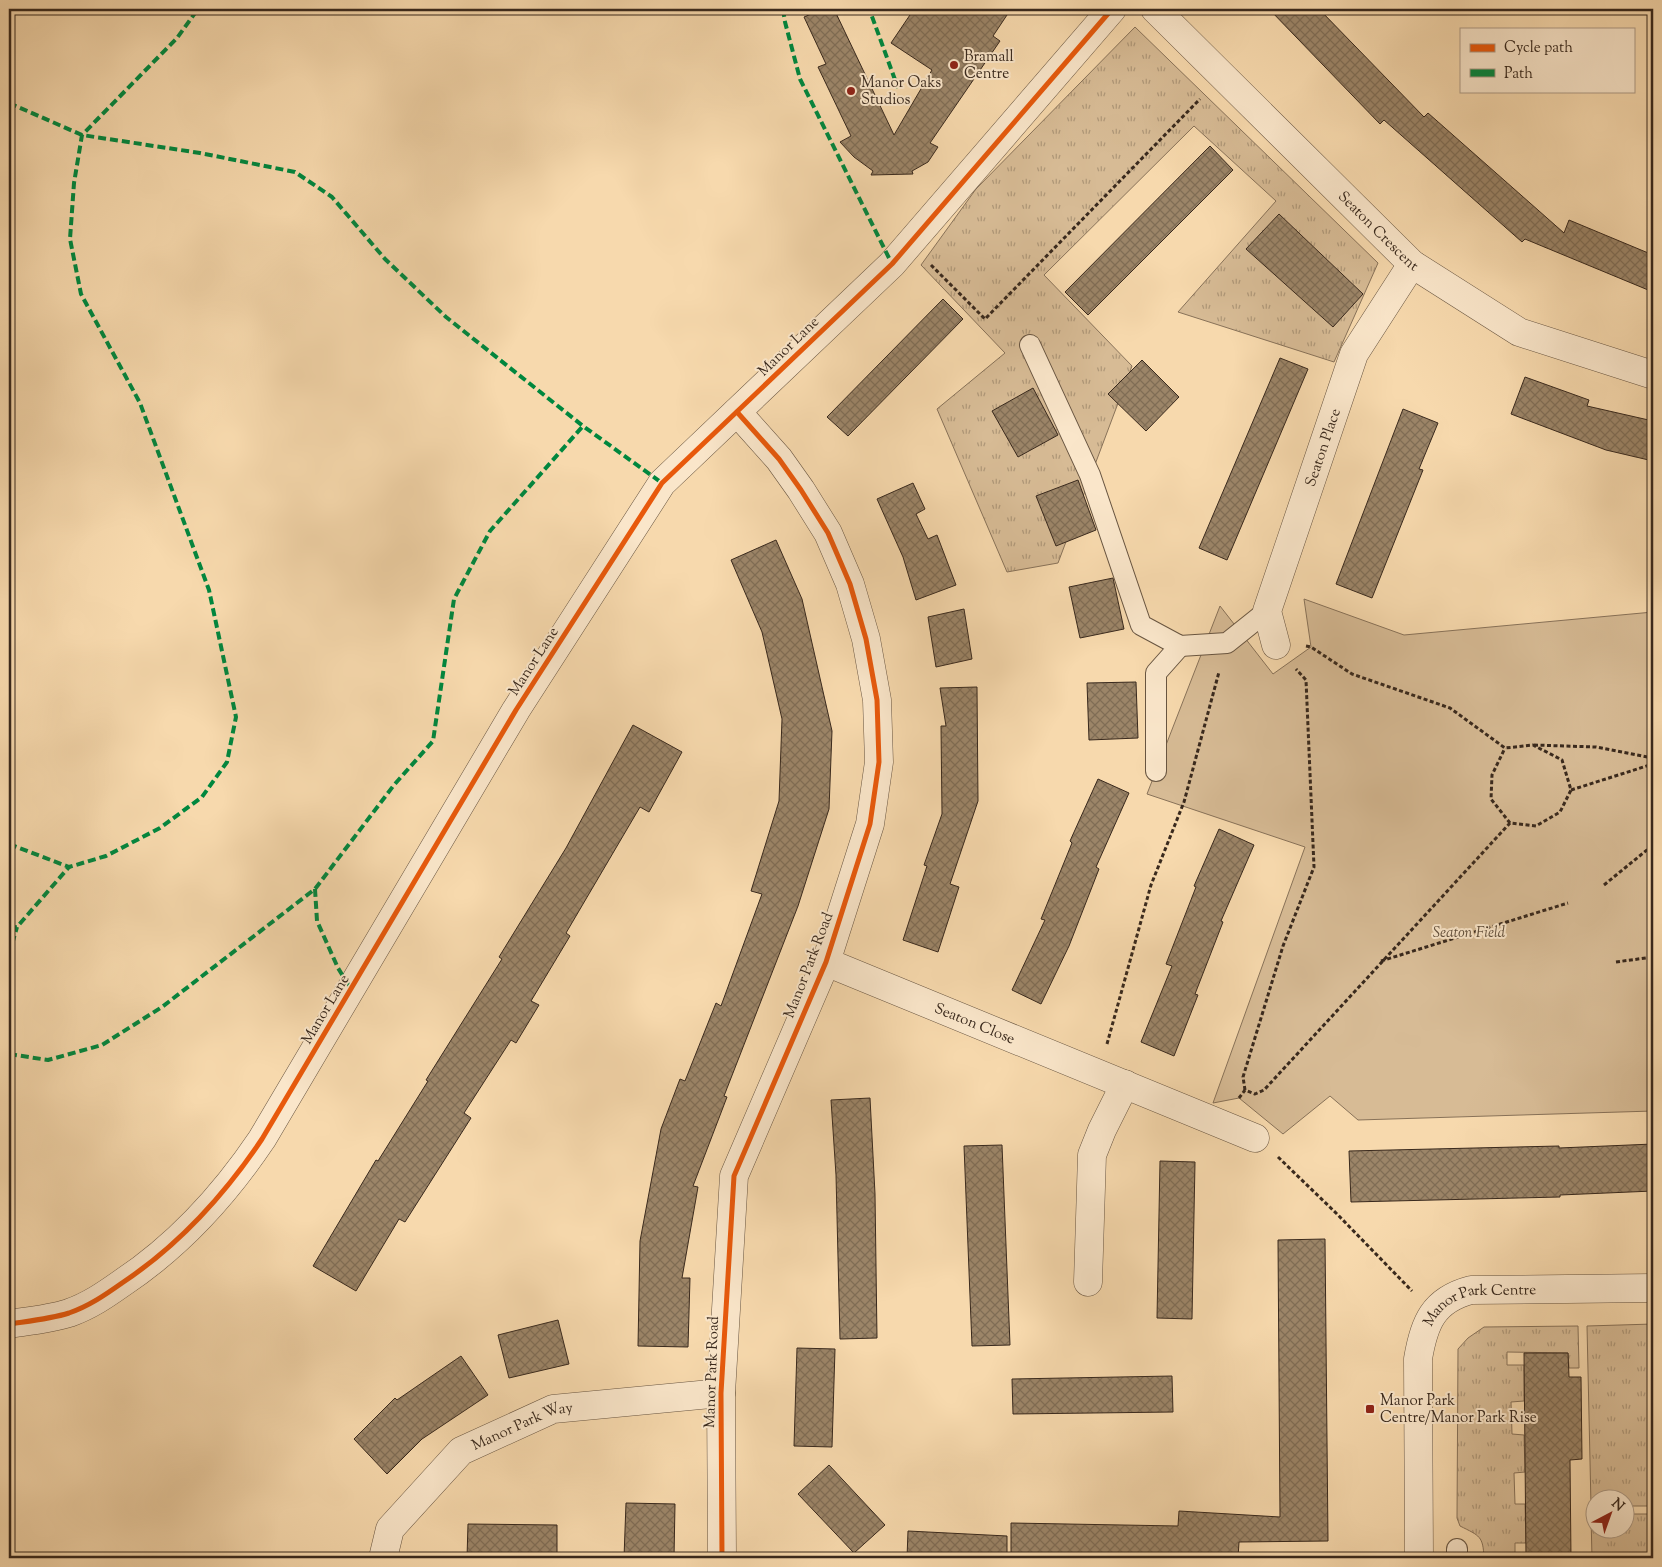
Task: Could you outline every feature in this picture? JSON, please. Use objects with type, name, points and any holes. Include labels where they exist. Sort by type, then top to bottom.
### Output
[{"type":"street","name":"Manor Lane","points":[[9,1324],[68,1313],[96,1301],[151,1264],[176,1242],[197,1222],[240,1172],[288,1096],[516,710],[662,483],[892,264],[1112,9]]},
{"type":"street","name":"Seaton Crescent","points":[[1155,9],[1412,264],[1519,332],[1653,375]]},
{"type":"street","name":"Seaton Place","points":[[1267,611],[1354,354],[1412,264]]},
{"type":"street","name":"Manor Park Road","points":[[722,1558],[721,1393],[734,1176],[826,962],[870,824],[879,762],[875,691],[866,639],[850,584],[828,533],[779,458],[737,412]]},
{"type":"street","points":[[1267,611],[1276,644]]},
{"type":"street","name":"Seaton Close","points":[[826,962],[1243,1133]]},
{"type":"street","points":[[1088,1282],[1092,1155],[1125,1084]]},
{"type":"street","name":"Manor Park Centre","points":[[1419,1558],[1418,1359],[1422,1337],[1433,1313],[1450,1298],[1471,1290],[1653,1288]]},
{"type":"street","name":"Manor Park Way","points":[[383,1558],[390,1529],[461,1451],[553,1409],[721,1393]]},
{"type":"lane","points":[[1030,345],[1090,475],[1141,625],[1180,646],[1227,643],[1267,611]]},
{"type":"lane","points":[[1156,771],[1156,673],[1180,646]]},
{"type":"path","points":[[910,244],[985,319],[1223,76]]},
{"type":"path","points":[[1106,1047],[1151,886],[1184,802],[1227,643]]},
{"type":"path","points":[[1276,644],[1311,646],[1352,674],[1450,708],[1505,748],[1533,745],[1596,747],[1648,757],[1653,756]]},
{"type":"path","points":[[1276,644],[1306,680],[1314,867],[1280,956],[1243,1077],[1245,1090],[1239,1098],[1243,1133],[1337,1214],[1433,1313]]},
{"type":"path","points":[[1505,748],[1492,775],[1491,799],[1510,823],[1536,826],[1560,812],[1571,790],[1562,760],[1533,745]]},
{"type":"path","points":[[1571,790],[1653,764]]},
{"type":"path","points":[[1245,1090],[1255,1094],[1264,1090],[1380,961],[1510,823]]},
{"type":"path","points":[[1604,885],[1653,845]]},
{"type":"path","points":[[1380,961],[1568,903]]},
{"type":"path","points":[[1616,962],[1653,957]]},
{"type":"green space","points":[[1135,27],[1378,263],[1334,362],[1178,312],[1276,201],[1194,126],[1044,275],[1132,366],[1058,563],[1007,572],[937,409],[1005,353],[921,265],[976,189]]},
{"type":"green space","name":"Seaton Field","points":[[1304,599],[1404,635],[1653,612],[1653,1111],[1358,1120],[1330,1096],[1283,1134],[1239,1098],[1213,1103],[1305,847],[1147,794],[1220,606],[1273,674],[1311,647]]},
{"type":"green space","points":[[1653,1324],[1653,1506],[1634,1506],[1634,1490],[1591,1490],[1587,1326]]},
{"type":"green space","points":[[1578,1326],[1579,1368],[1569,1368],[1568,1353],[1507,1352],[1507,1365],[1524,1365],[1524,1401],[1511,1402],[1512,1434],[1524,1435],[1525,1472],[1514,1473],[1515,1504],[1525,1504],[1526,1543],[1515,1543],[1515,1558],[1484,1558],[1483,1545],[1479,1537],[1460,1526],[1457,1518],[1458,1349],[1468,1338],[1484,1327]]},
{"type":"green space","points":[[1634,1514],[1653,1514],[1653,1558],[1592,1558],[1592,1540],[1634,1540]]},
{"type":"building","points":[[823,9],[834,9],[894,135],[932,70],[891,43],[914,9],[1011,9],[993,36],[1000,41],[930,143],[938,147],[928,162],[912,171],[913,174],[871,175],[873,171],[854,157],[840,142],[851,136],[818,67],[826,64],[804,17]]},
{"type":"building","points":[[1269,9],[1319,9],[1424,117],[1428,113],[1564,233],[1569,220],[1653,255],[1653,292],[1525,239],[1522,242],[1384,120],[1380,124]]},
{"type":"building","points":[[1210,146],[1233,170],[1088,315],[1065,292]]},
{"type":"building","points":[[1279,214],[1363,294],[1333,327],[1246,249]]},
{"type":"building","points":[[943,299],[963,319],[848,436],[827,417]]},
{"type":"building","points":[[1280,358],[1308,369],[1227,560],[1199,548]]},
{"type":"building","points":[[1142,360],[1179,397],[1146,431],[1108,394]]},
{"type":"building","points":[[1525,377],[1589,400],[1587,406],[1653,421],[1653,461],[1606,450],[1511,414]]},
{"type":"building","points":[[1033,388],[1058,435],[1018,457],[992,411]]},
{"type":"building","points":[[1403,409],[1438,423],[1419,469],[1423,470],[1372,598],[1336,584]]},
{"type":"building","points":[[1078,480],[1096,530],[1056,546],[1036,496]]},
{"type":"building","points":[[913,483],[925,509],[916,514],[928,539],[937,535],[956,585],[916,600],[903,557],[877,499]]},
{"type":"building","points":[[776,540],[802,599],[832,731],[829,809],[798,906],[724,1096],[727,1097],[693,1186],[698,1187],[682,1278],[690,1278],[688,1347],[638,1346],[640,1241],[661,1129],[680,1079],[685,1081],[716,1003],[721,1006],[762,894],[751,891],[779,801],[782,719],[762,632],[731,560]]},
{"type":"building","points":[[1113,578],[1124,629],[1080,638],[1069,587]]},
{"type":"building","points":[[964,609],[972,659],[936,667],[928,617]]},
{"type":"building","points":[[1136,682],[1138,738],[1089,740],[1087,683]]},
{"type":"building","points":[[977,687],[978,801],[950,884],[959,887],[938,952],[903,940],[927,866],[924,865],[942,814],[941,726],[946,726],[940,688]]},
{"type":"building","points":[[633,725],[682,752],[649,812],[640,807],[566,933],[570,936],[531,1001],[539,1005],[516,1043],[511,1040],[464,1113],[471,1118],[405,1222],[399,1219],[356,1291],[313,1266],[376,1160],[378,1161],[502,959],[499,957],[566,848]]},
{"type":"building","points":[[1098,779],[1129,793],[1096,867],[1099,869],[1069,946],[1041,1004],[1012,990],[1045,920],[1041,919],[1072,843],[1070,841]]},
{"type":"building","points":[[1219,829],[1254,845],[1221,921],[1223,922],[1195,994],[1198,995],[1174,1056],[1141,1042],[1172,966],[1166,964],[1196,887],[1194,886]]},
{"type":"building","points":[[870,1098],[875,1194],[877,1338],[840,1339],[836,1175],[831,1100]]},
{"type":"building","points":[[1653,1144],[1653,1191],[1560,1195],[1560,1197],[1351,1202],[1349,1151],[1559,1146],[1559,1148]]},
{"type":"building","points":[[1002,1145],[1010,1345],[972,1346],[964,1146]]},
{"type":"building","points":[[1160,1161],[1195,1162],[1192,1319],[1157,1318]]},
{"type":"building","points":[[1325,1239],[1328,1541],[1239,1542],[1238,1558],[1153,1554],[1153,1558],[1011,1558],[1011,1523],[1178,1526],[1179,1511],[1280,1517],[1278,1240]]},
{"type":"building","points":[[558,1320],[569,1364],[509,1378],[498,1335]]},
{"type":"building","points":[[797,1348],[835,1349],[832,1447],[794,1446]]},
{"type":"building","points":[[1524,1353],[1568,1353],[1569,1377],[1581,1377],[1582,1459],[1570,1460],[1571,1558],[1526,1558]]},
{"type":"building","points":[[461,1356],[488,1395],[422,1439],[387,1474],[354,1439],[395,1398],[397,1400]]},
{"type":"building","points":[[1172,1376],[1173,1412],[1013,1414],[1012,1379]]},
{"type":"building","points":[[829,1465],[885,1525],[854,1553],[798,1494]]},
{"type":"building","points":[[626,1503],[675,1504],[674,1558],[624,1558]]},
{"type":"building","points":[[468,1524],[557,1525],[557,1558],[467,1558]]},
{"type":"building","points":[[908,1531],[1007,1536],[1007,1558],[907,1558]]},
{"type":"marked path","points":[[9,844],[69,867],[106,856],[160,828],[202,797],[227,762],[236,717],[209,590],[140,403],[81,294],[70,239],[74,183],[82,135],[177,38],[198,9]]},
{"type":"marked path","points":[[783,9],[800,79],[892,264]]},
{"type":"marked path","points":[[876,9],[870,11],[898,88]]},
{"type":"marked path","points":[[9,103],[82,135],[200,153],[295,172],[332,197],[385,259],[446,317],[583,426],[662,483]]},
{"type":"marked path","points":[[9,1054],[48,1060],[102,1045],[162,1007],[315,889],[394,785],[433,741],[454,599],[490,531],[583,426]]},
{"type":"marked path","points":[[9,928],[17,927],[69,867]]},
{"type":"marked path","points":[[315,889],[317,921],[338,968],[351,989]]},
{"type":"marked path","points":[[9,955],[17,927]]},
{"type":"cycle path","points":[[9,1324],[62,1315],[97,1300],[162,1253],[199,1218],[232,1181],[262,1139],[516,710],[662,483],[892,264],[1112,9]]},
{"type":"cycle path","points":[[722,1558],[721,1393],[734,1176],[826,962],[870,824],[879,762],[877,700],[866,639],[850,584],[828,533],[801,490],[779,459],[737,412]]},
{"type":"place","name":"Bramall Centre","points":[[954,65]]},
{"type":"place","name":"Manor Oaks Studios","points":[[851,91]]},
{"type":"place","name":"Manor Park Centre/Manor Park Rise","points":[[1370,1409]]}]
